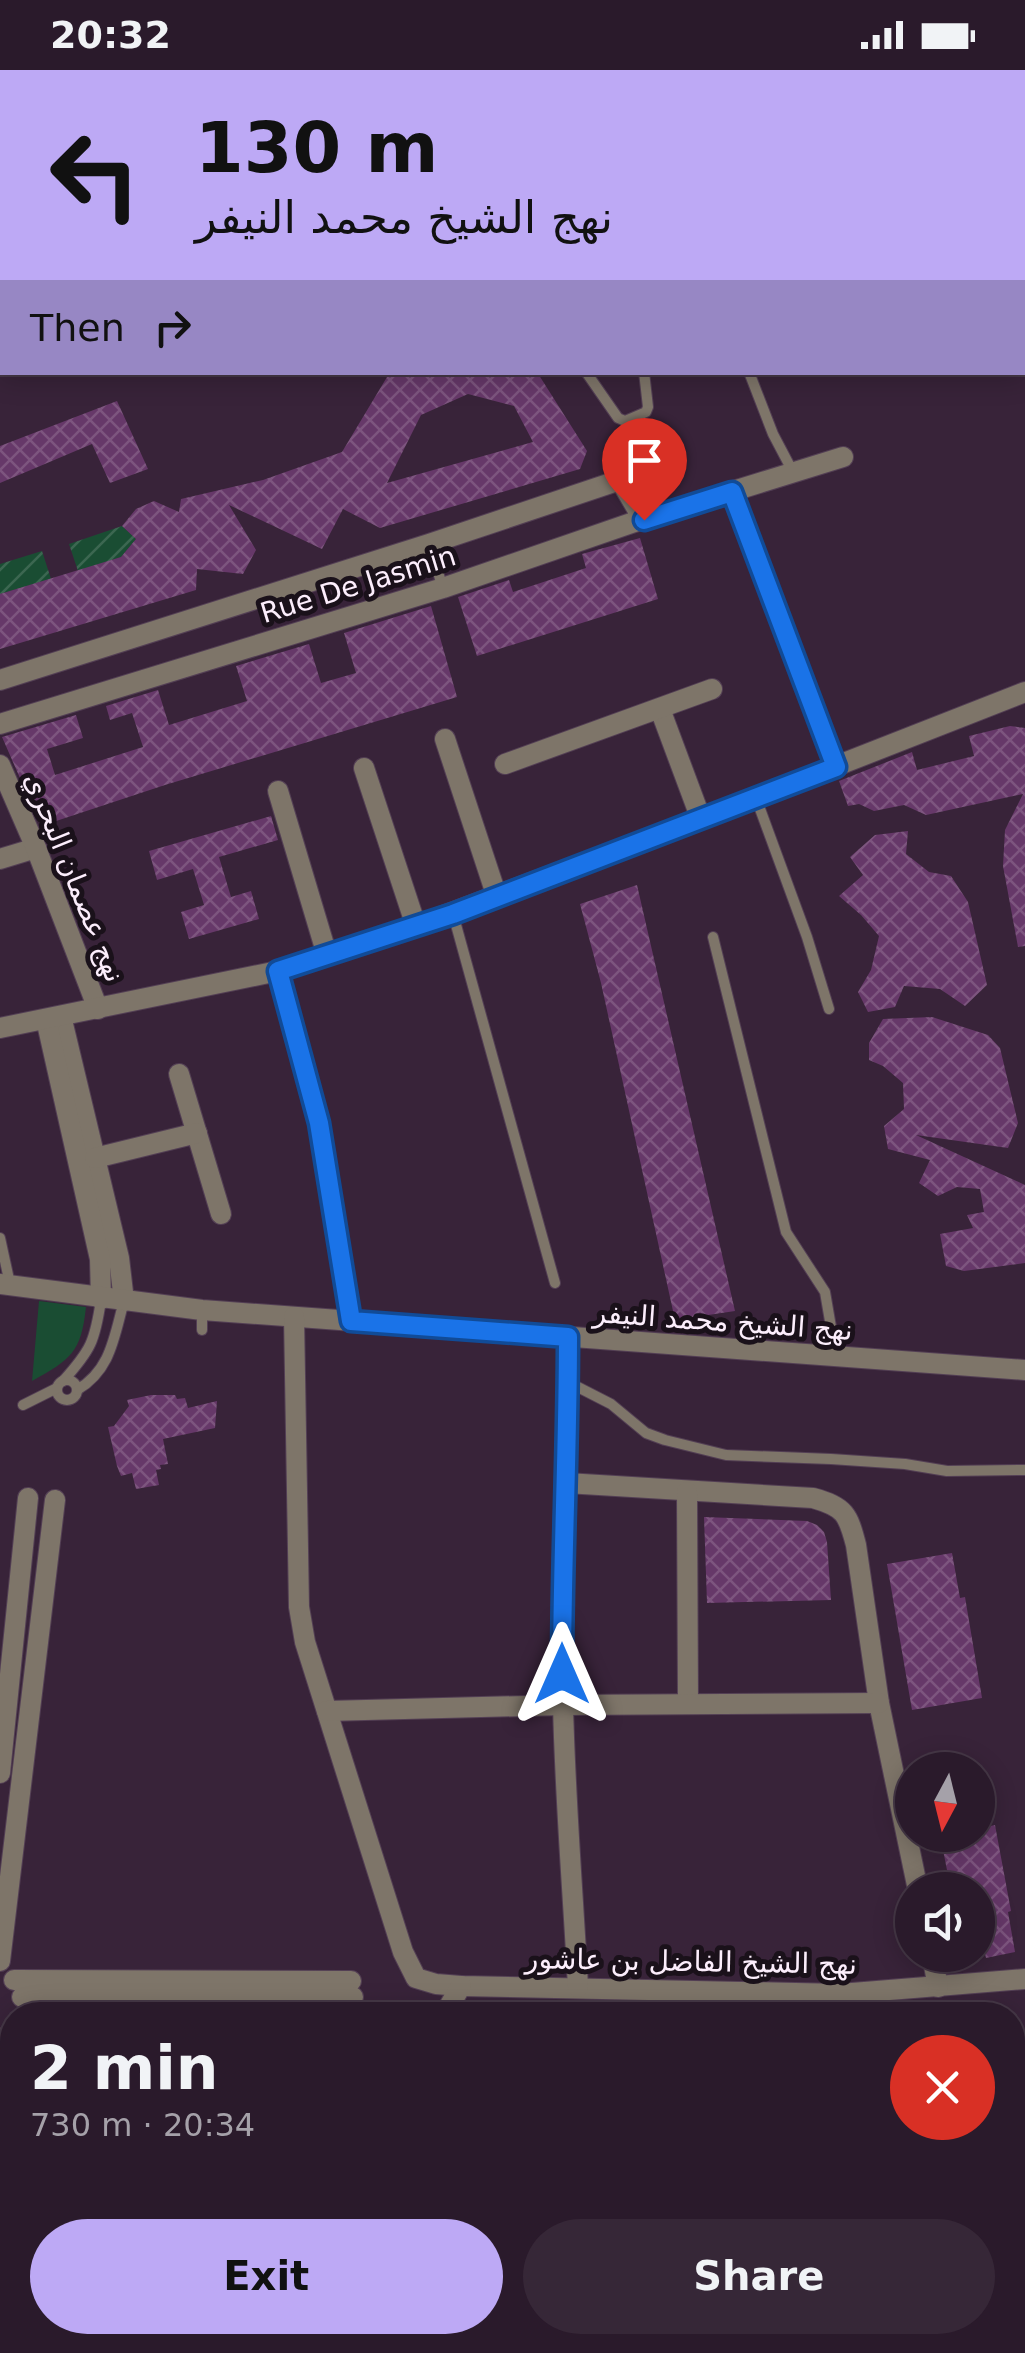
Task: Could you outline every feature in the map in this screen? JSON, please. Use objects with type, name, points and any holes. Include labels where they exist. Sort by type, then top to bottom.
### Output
[{"type":"street","name":"Rue De Jasmin","points":[[0,724],[444,588],[843,457]]},
{"type":"street","name":"Rue De Jasmin","points":[[0,680],[620,480],[644,520]]},
{"type":"street","points":[[732,492],[836,767]]},
{"type":"street","points":[[506,764],[712,688]]},
{"type":"street","points":[[0,1028],[278,971],[453,914],[1025,692]]},
{"type":"street","points":[[660,709],[701,819]]},
{"type":"street","points":[[446,739],[497,897]]},
{"type":"street","name":"نهج عصمان البحري","points":[[0,765],[98,1009]]},
{"type":"street","points":[[364,768],[416,926]]},
{"type":"street","points":[[278,792],[327,955]]},
{"type":"street","points":[[0,859],[36,848]]},
{"type":"street","points":[[278,971],[319,1123],[351,1321]]},
{"type":"street","points":[[54,1017],[96,1158],[119,1258],[124,1301]]},
{"type":"street","points":[[54,1017],[100,1259],[101,1298]]},
{"type":"street","points":[[179,1074],[221,1214]]},
{"type":"street","points":[[96,1158],[197,1134]]},
{"type":"street","name":"نهج الشيخ محمد النيفر","points":[[5,1285],[124,1301],[202,1320],[294,1317],[1025,1370]]},
{"type":"street","points":[[294,1317],[299,1607],[305,1642],[327,1711],[879,1703]]},
{"type":"street","points":[[568,1337],[562,1705],[578,1987]]},
{"type":"street","points":[[566,1483],[814,1498],[844,1511],[856,1545],[879,1703],[914,1872]]},
{"type":"street","points":[[687,1492],[688,1704]]},
{"type":"street","points":[[0,1773],[28,1498]]},
{"type":"street","points":[[11,1984],[55,1500]]},
{"type":"street","name":"نهج الشيخ الفاضل بن عاشور","points":[[327,1711],[403,1952],[416,1978],[461,1986],[840,1994],[1025,1979]]},
{"type":"street","points":[[935,1972],[938,1987]]},
{"type":"street","points":[[11,1984],[352,1989],[227,2002]]},
{"type":"street","points":[[11,1984],[156,2002]]},
{"type":"street","points":[[452,2002],[461,1986]]},
{"type":"lane","points":[[588,375],[618,418],[624,420],[646,412],[644,375]]},
{"type":"lane","points":[[750,375],[793,473]]},
{"type":"lane","points":[[428,544],[444,588]]},
{"type":"lane","points":[[756,798],[829,1010]]},
{"type":"lane","points":[[453,914],[555,1283]]},
{"type":"lane","points":[[714,937],[786,1232],[825,1292],[836,1358]]},
{"type":"lane","points":[[0,1238],[5,1285]]},
{"type":"lane","points":[[101,1298],[97,1331],[85,1357],[60,1385],[60,1397],[66,1400],[72,1399],[104,1367],[124,1301]]},
{"type":"lane","points":[[567,1381],[611,1404],[646,1432],[726,1454],[831,1458],[947,1471],[1025,1470]]},
{"type":"lane","points":[[23,1406],[60,1385],[72,1382],[77,1390]]},
{"type":"lane","points":[[840,1994],[844,2002]]},
{"type":"green space","points":[[122,526],[136,539],[121,557],[78,571],[69,544]]},
{"type":"green space","points":[[42,551],[51,579],[0,594],[0,564]]},
{"type":"green space","points":[[39,1301],[86,1307],[81,1335],[72,1353],[32,1381]]},
{"type":"building","points":[[388,375],[539,375],[587,451],[580,469],[380,528],[343,509],[322,549],[229,505],[256,550],[243,574],[197,569],[196,590],[0,649],[0,594],[121,557],[136,539],[122,526],[136,509],[154,501],[179,512],[181,499],[263,480],[342,452]],"holes":[[[468,394],[514,406],[533,442],[387,483],[421,415]]]},
{"type":"building","points":[[117,401],[148,469],[110,483],[92,444],[0,483],[0,446]]},
{"type":"building","points":[[640,538],[658,599],[477,656],[458,597],[509,580],[513,592],[586,568],[582,554]]},
{"type":"building","points":[[431,606],[457,697],[41,826],[2,737],[76,715],[83,738],[47,749],[55,775],[143,747],[132,713],[110,720],[106,706],[158,690],[169,725],[247,701],[236,666],[309,644],[321,683],[356,673],[344,633]]},
{"type":"building","points":[[1010,726],[1025,728],[1025,946],[1018,947],[1003,866],[1005,830],[1023,794],[926,815],[904,805],[874,811],[859,804],[848,806],[839,781],[912,752],[917,770],[974,756],[969,736]]},
{"type":"building","points":[[271,816],[278,840],[219,857],[231,897],[251,891],[259,919],[189,939],[181,912],[204,905],[193,869],[157,880],[149,851]]},
{"type":"building","points":[[908,831],[906,854],[929,872],[951,876],[968,902],[987,985],[965,1006],[940,989],[904,986],[895,1007],[868,1012],[858,992],[871,970],[879,936],[839,896],[863,875],[850,857],[875,835]]},
{"type":"building","points":[[637,885],[735,1311],[675,1320],[580,904]]},
{"type":"building","points":[[932,1017],[988,1035],[1000,1048],[1018,1123],[1008,1148],[916,1135],[1025,1185],[1025,1263],[964,1271],[946,1266],[940,1234],[973,1228],[967,1215],[984,1212],[980,1189],[957,1187],[938,1196],[919,1183],[930,1160],[888,1149],[884,1126],[904,1109],[903,1083],[869,1060],[869,1043],[883,1019]]},
{"type":"building","points":[[151,1395],[185,1398],[188,1408],[217,1401],[215,1428],[163,1439],[168,1464],[156,1470],[159,1485],[136,1489],[132,1473],[121,1476],[108,1427],[114,1426],[129,1406],[127,1400]]},
{"type":"building","points":[[704,1517],[807,1521],[817,1525],[827,1542],[831,1600],[707,1603]]},
{"type":"building","points":[[952,1553],[960,1598],[965,1597],[982,1698],[912,1710],[887,1564]]},
{"type":"building","points":[[995,1825],[1015,1952],[995,1956],[995,1872],[947,1872],[943,1852],[995,1852]]},
{"type":"route","points":[[562,1674],[568,1337],[351,1321],[319,1123],[278,971],[453,914],[836,767],[732,492],[644,520]]}]
